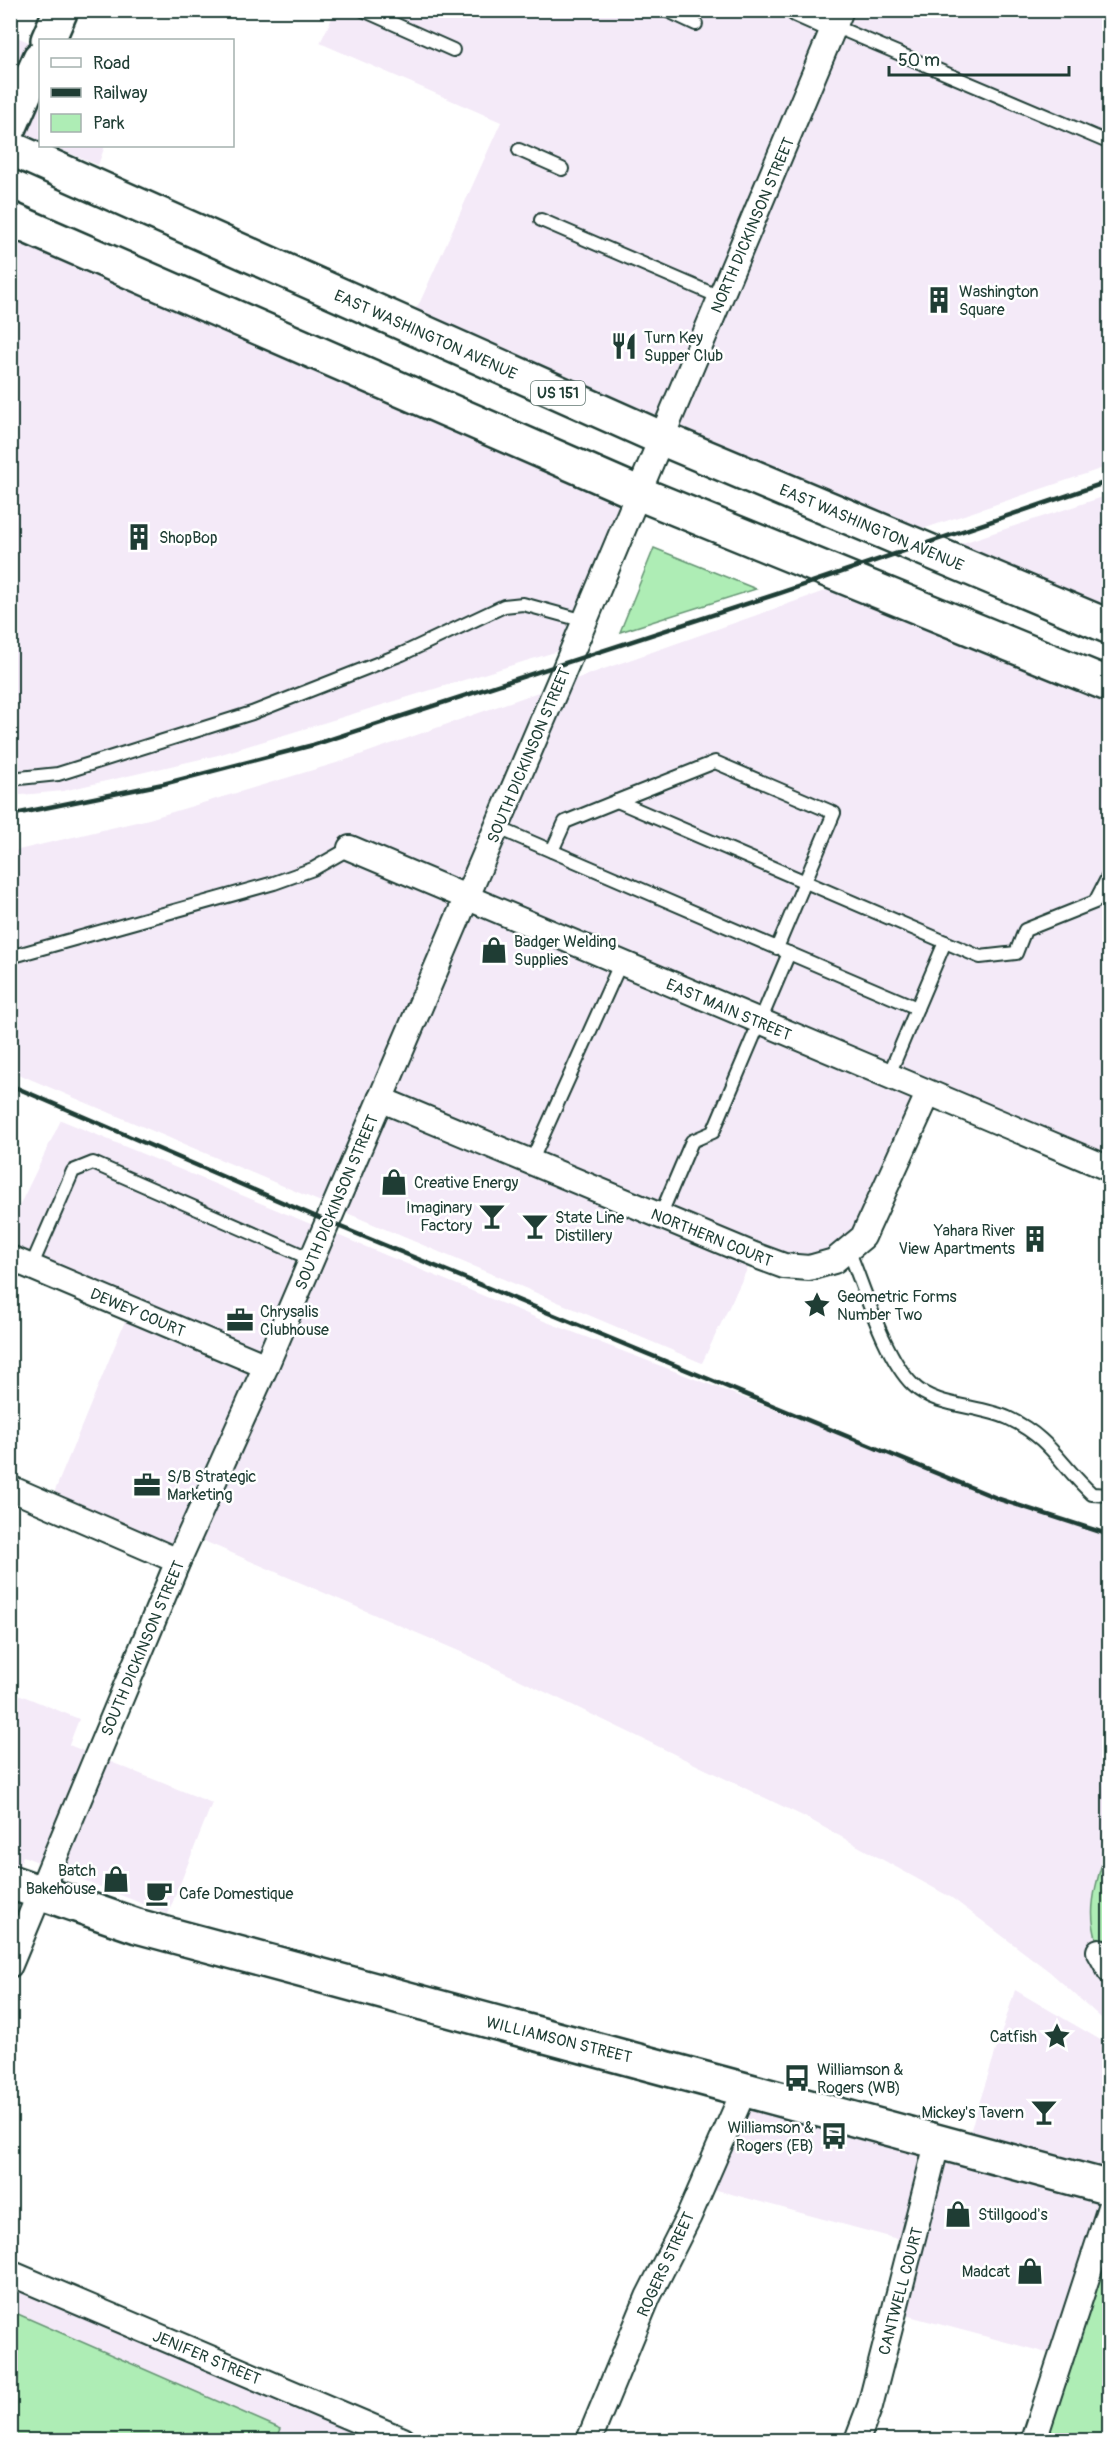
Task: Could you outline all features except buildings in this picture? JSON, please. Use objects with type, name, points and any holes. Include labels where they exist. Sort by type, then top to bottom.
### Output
[{"type":"main road","points":[[48,39],[61,10]]},
{"type":"main road","points":[[10,127],[39,60]]},
{"type":"main road","name":"EAST WASHINGTON AVENUE","points":[[10,147],[663,440],[1110,627]]},
{"type":"main road","points":[[10,219],[639,493],[1110,685]]},
{"type":"main road","name":"WILLIAMSON STREET","points":[[10,1882],[146,1928],[439,2009],[745,2088],[1110,2188]]},
{"type":"street","points":[[798,10],[838,18]]},
{"type":"street","name":"NORTH DICKINSON STREET","points":[[663,440],[838,18]]},
{"type":"street","name":"SOUTH DICKINSON STREET","points":[[10,1965],[178,1561],[266,1366],[663,440]]},
{"type":"street","name":"EAST MAIN STREET","points":[[350,848],[1110,1169]]},
{"type":"street","name":"NORTHERN COURT","points":[[380,1099],[784,1266],[809,1268],[834,1261],[863,1237],[928,1094]]},
{"type":"street","name":"DEWEY COURT","points":[[21,1262],[266,1366]]},
{"type":"street","points":[[10,1488],[178,1561]]},
{"type":"street","name":"ROGERS STREET","points":[[589,2440],[648,2297],[689,2216],[745,2088]]},
{"type":"street","name":"CANTWELL COURT","points":[[857,2440],[870,2406],[938,2140]]},
{"type":"street","points":[[1034,2440],[1110,2207]]},
{"type":"street","name":"JENIFER STREET","points":[[10,2273],[403,2440]]},
{"type":"lane","points":[[363,10],[453,50]]},
{"type":"lane","points":[[666,10],[681,13],[696,24]]},
{"type":"lane","points":[[838,18],[1110,143]]},
{"type":"lane","points":[[519,150],[562,169]]},
{"type":"lane","points":[[540,220],[722,298]]},
{"type":"lane","points":[[10,779],[58,774],[252,713],[402,654],[504,606],[524,604],[585,621]]},
{"type":"lane","points":[[552,851],[565,822],[714,762],[834,813],[805,882],[760,1022],[713,1132],[692,1141],[660,1216]]},
{"type":"lane","points":[[617,801],[980,957],[1016,952],[1025,930],[1095,902],[1110,873]]},
{"type":"lane","points":[[496,827],[917,1008]]},
{"type":"lane","points":[[10,957],[274,883],[313,869],[350,848]]},
{"type":"lane","points":[[888,1077],[945,942]]},
{"type":"lane","points":[[531,1162],[621,962]]},
{"type":"lane","points":[[21,1262],[73,1171],[93,1163],[311,1259]]},
{"type":"lane","points":[[848,1249],[887,1346],[914,1386],[932,1397],[976,1407],[1007,1418],[1049,1444],[1092,1494],[1110,1495]]},
{"type":"shaded area","points":[[336,10],[1109,11],[1109,466],[899,537],[405,324],[420,302],[501,122],[320,43]]},
{"type":"shaded area","points":[[10,34],[39,47],[39,141],[11,128]]},
{"type":"shaded area","points":[[54,147],[105,147],[98,165]]},
{"type":"shaded area","points":[[11,219],[638,493],[575,646],[218,755],[63,791],[11,796]]},
{"type":"shaded area","points":[[1109,495],[1109,627],[935,552]]},
{"type":"shaded area","points":[[853,581],[1109,685],[1109,1169],[928,1094],[892,1176],[834,1261],[754,1255],[702,1363],[11,1071],[10,852],[149,819],[343,761]]},
{"type":"shaded area","points":[[61,1120],[544,1321],[1109,1538],[1109,1838],[1093,1899],[1109,1971],[1109,2025],[1050,1972],[952,1898],[807,1818],[468,1655],[190,1535],[178,1561],[49,1505],[130,1309],[11,1258],[10,1225]]},
{"type":"shaded area","points":[[11,1691],[79,1719],[69,1745],[212,1803],[168,1914],[23,1856],[11,1888]]},
{"type":"shaded area","points":[[1015,1990],[1109,2045],[1109,2207],[1062,2357],[894,2312],[912,2243],[702,2186],[745,2088],[965,2148]]},
{"type":"shaded area","points":[[10,2273],[403,2440],[11,2440]]},
{"type":"green space","points":[[654,548],[756,589],[620,632]]},
{"type":"green space","points":[[1109,1838],[1109,1971],[1095,1935],[1093,1905]]},
{"type":"green space","points":[[1109,2207],[1109,2440],[1034,2440]]},
{"type":"green space","points":[[11,2311],[281,2429],[276,2440],[11,2440]]},
{"type":"railway","points":[[10,815],[163,784],[313,745],[777,594],[1110,481]]},
{"type":"railway","points":[[10,1085],[326,1221],[999,1499],[1110,1535]]},
{"type":"place","name":"Washington Square","points":[[939,300]]},
{"type":"place","name":"Turn Key Supper Club","points":[[624,346]]},
{"type":"place","name":"ShopBop","points":[[139,537]]},
{"type":"place","name":"Badger Welding Supplies","points":[[494,950]]},
{"type":"place","name":"Creative Energy","points":[[394,1182]]},
{"type":"place","name":"Imaginary Factory","points":[[492,1216]]},
{"type":"place","name":"State Line Distillery","points":[[535,1226]]},
{"type":"place","name":"Yahara River View Apartments","points":[[1035,1239]]},
{"type":"place","name":"Geometric Forms Number Two","points":[[817,1305]]},
{"type":"place","name":"Chrysalis Clubhouse","points":[[240,1320]]},
{"type":"place","name":"S/B Strategic Marketing","points":[[147,1485]]},
{"type":"place","name":"Batch Bakehouse","points":[[116,1879]]},
{"type":"place","name":"Cafe Domestique","points":[[159,1893]]},
{"type":"place","name":"Catfish","points":[[1057,2036]]},
{"type":"place","name":"Williamson & Rogers (WB)","points":[[797,2078]]},
{"type":"place","name":"Mickey's Tavern","points":[[1044,2112]]},
{"type":"place","name":"Williamson & Rogers (EB)","points":[[834,2136]]},
{"type":"place","name":"Stillgood's","points":[[958,2214]]},
{"type":"place","name":"Madcat","points":[[1030,2271]]}]
